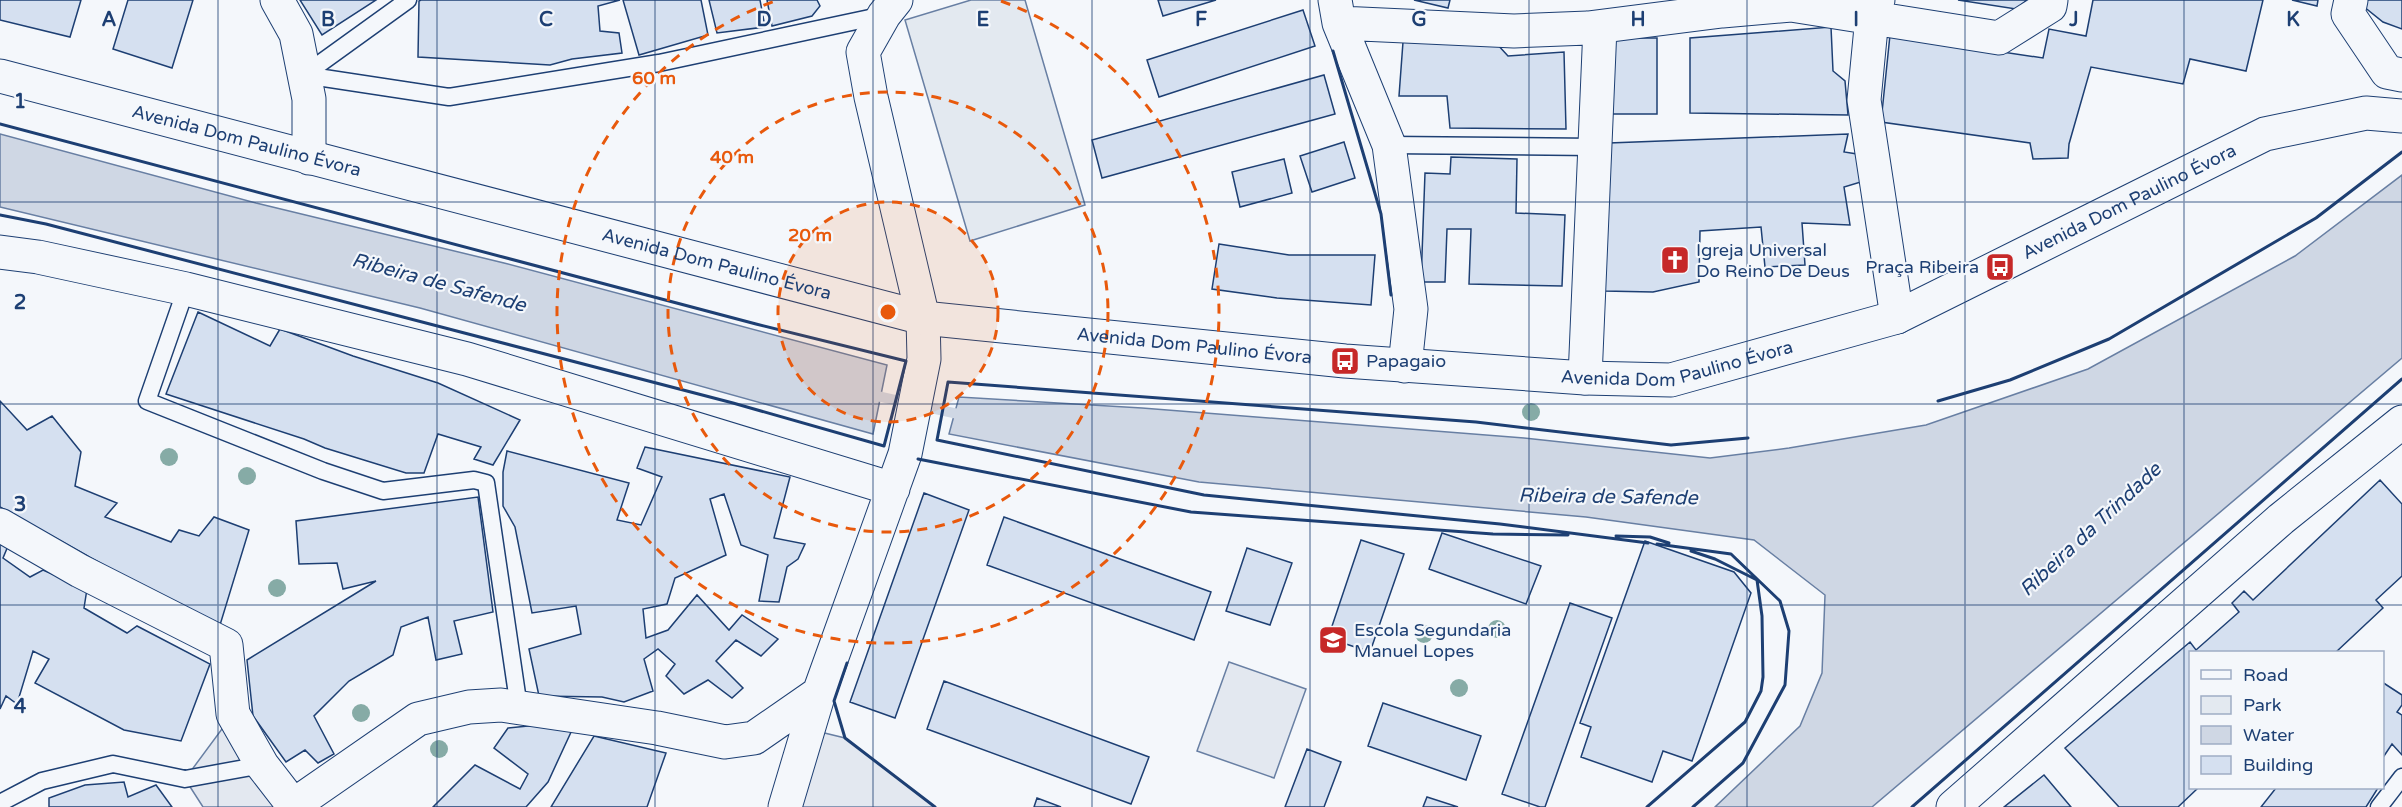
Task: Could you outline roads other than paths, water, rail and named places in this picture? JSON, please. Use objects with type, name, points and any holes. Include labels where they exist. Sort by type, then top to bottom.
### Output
[{"type":"street","points":[[278,0],[296,34],[309,99],[309,158]]},
{"type":"street","points":[[1405,366],[1411,309],[1389,145],[1337,12],[1514,31],[1600,27],[1681,8],[1829,5],[1875,9],[1999,38],[2050,6],[2051,0]]},
{"type":"street","points":[[2351,0],[2348,14],[2387,72],[2402,75]]},
{"type":"street","points":[[785,807],[819,693],[905,454],[924,359],[923,318],[871,97],[863,52],[890,7]]},
{"type":"street","points":[[1875,9],[1864,100],[1897,317]]},
{"type":"street","points":[[1585,378],[1600,27]]},
{"type":"street","name":"Avenida Dom Paulino Évora","points":[[0,76],[923,318],[1405,366],[1585,378],[1671,380],[1897,317],[2265,134],[2366,113],[2402,116]]},
{"type":"street","points":[[0,252],[38,257],[186,289],[467,359],[893,489]]},
{"type":"street","points":[[1953,807],[2281,519],[2402,422]]},
{"type":"street","points":[[0,525],[80,571],[226,645],[233,714],[262,765],[292,806],[418,719],[469,707],[501,705],[657,728],[725,742],[754,738],[819,693]]},
{"type":"lane","points":[[304,75],[408,0]]},
{"type":"lane","points":[[304,75],[448,97],[659,63],[890,7]]},
{"type":"lane","points":[[1389,145],[1594,147]]},
{"type":"lane","points":[[186,289],[147,401],[323,471],[383,491],[474,480],[486,483],[519,708]]},
{"type":"lane","points":[[0,803],[42,781],[113,764],[186,779],[262,765]]},
{"type":"lane","points":[[2379,807],[2402,777]]},
{"type":"water","name":"Ribeira de Safende","points":[[0,134],[256,203],[504,263],[887,365],[873,434],[420,308],[0,207]]},
{"type":"water","points":[[2402,175],[2402,358],[1872,807],[1715,807],[1800,726],[1822,673],[1825,595],[1754,540],[1586,517],[1199,482],[949,434],[959,397],[1142,408],[1524,438],[1710,458],[1789,448],[1926,425],[2088,369],[2295,256]]},
{"type":"waterway","points":[[868,394],[967,416]]},
{"type":"place","name":"Igreja Universal Do Reino De Deus","points":[[1675,260]]},
{"type":"place","name":"Praça Ribeira","points":[[2000,267]]},
{"type":"place","name":"Papagaio","points":[[1345,361]]},
{"type":"place","name":"Escola Segundaria Manuel Lopes","points":[[1333,640]]},
{"type":"water label","name":"Ribeira da Trindade","points":[[2090,529]]}]
